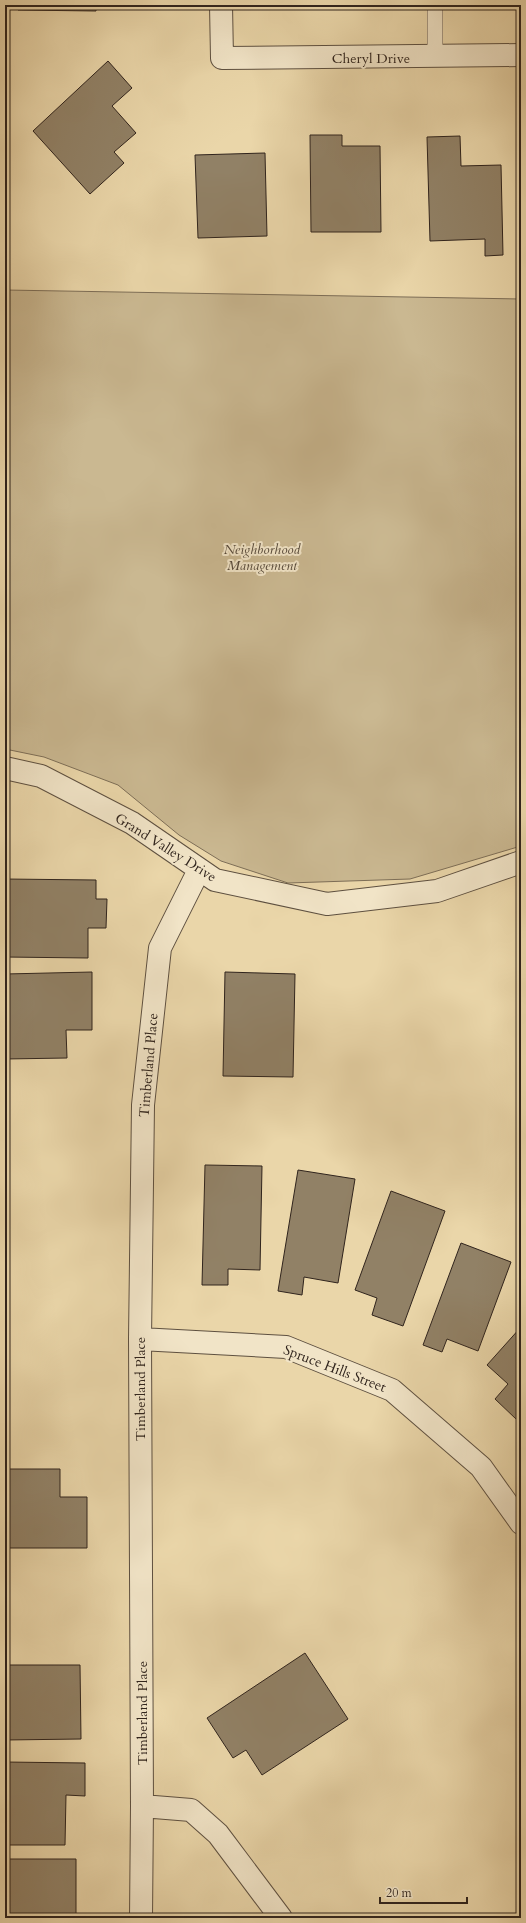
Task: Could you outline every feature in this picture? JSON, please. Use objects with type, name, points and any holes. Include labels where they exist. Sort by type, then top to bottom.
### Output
[{"type":"street","name":"Cheryl Drive","points":[[221,5],[222,58],[521,55]]},
{"type":"street","name":"Grand Valley Drive","points":[[5,768],[41,776],[132,823],[214,880],[327,904],[437,891],[521,862]]},
{"type":"street","name":"Timberland Place","points":[[141,1918],[140,1339],[143,1105],[160,948],[200,870]]},
{"type":"street","name":"Spruce Hills Street","points":[[140,1339],[286,1347],[392,1390],[481,1467],[521,1523]]},
{"type":"street","points":[[142,1806],[191,1810],[218,1834],[281,1918]]},
{"type":"lane","points":[[434,57],[435,5]]},
{"type":"green space","name":"Neighborhood Management","points":[[5,290],[521,299],[521,846],[410,879],[288,883],[221,861],[179,835],[118,785],[44,757],[5,749]]},
{"type":"building","points":[[18,5],[96,5],[96,11],[18,10]]},
{"type":"building","points":[[108,61],[132,88],[112,106],[136,133],[114,152],[124,163],[90,194],[33,131]]},
{"type":"building","points":[[310,135],[342,135],[342,146],[380,146],[381,232],[311,232]]},
{"type":"building","points":[[460,136],[461,166],[501,165],[503,255],[485,256],[485,239],[430,241],[427,137]]},
{"type":"building","points":[[265,153],[267,236],[198,238],[195,155]]},
{"type":"building","points":[[5,879],[96,880],[96,899],[107,899],[106,928],[88,928],[88,958],[5,957]]},
{"type":"building","points":[[92,972],[92,1030],[66,1030],[67,1058],[5,1059],[5,974]]},
{"type":"building","points":[[225,972],[295,974],[293,1077],[223,1076]]},
{"type":"building","points":[[205,1165],[262,1166],[260,1270],[228,1269],[228,1285],[202,1285]]},
{"type":"building","points":[[298,1170],[355,1179],[338,1283],[304,1277],[302,1295],[278,1291]]},
{"type":"building","points":[[391,1191],[445,1211],[403,1326],[372,1315],[377,1298],[355,1290]]},
{"type":"building","points":[[461,1243],[511,1262],[478,1351],[447,1339],[442,1352],[423,1345]]},
{"type":"building","points":[[521,1327],[521,1414],[516,1419],[495,1399],[508,1384],[487,1365]]},
{"type":"building","points":[[5,1469],[60,1469],[60,1497],[87,1497],[87,1548],[5,1548]]},
{"type":"building","points":[[305,1653],[348,1719],[262,1775],[246,1750],[233,1758],[207,1718]]},
{"type":"building","points":[[5,1665],[80,1665],[81,1739],[5,1740]]},
{"type":"building","points":[[5,1762],[85,1763],[85,1796],[66,1795],[65,1845],[5,1845]]},
{"type":"building","points":[[5,1859],[76,1859],[76,1918],[5,1918]]}]
